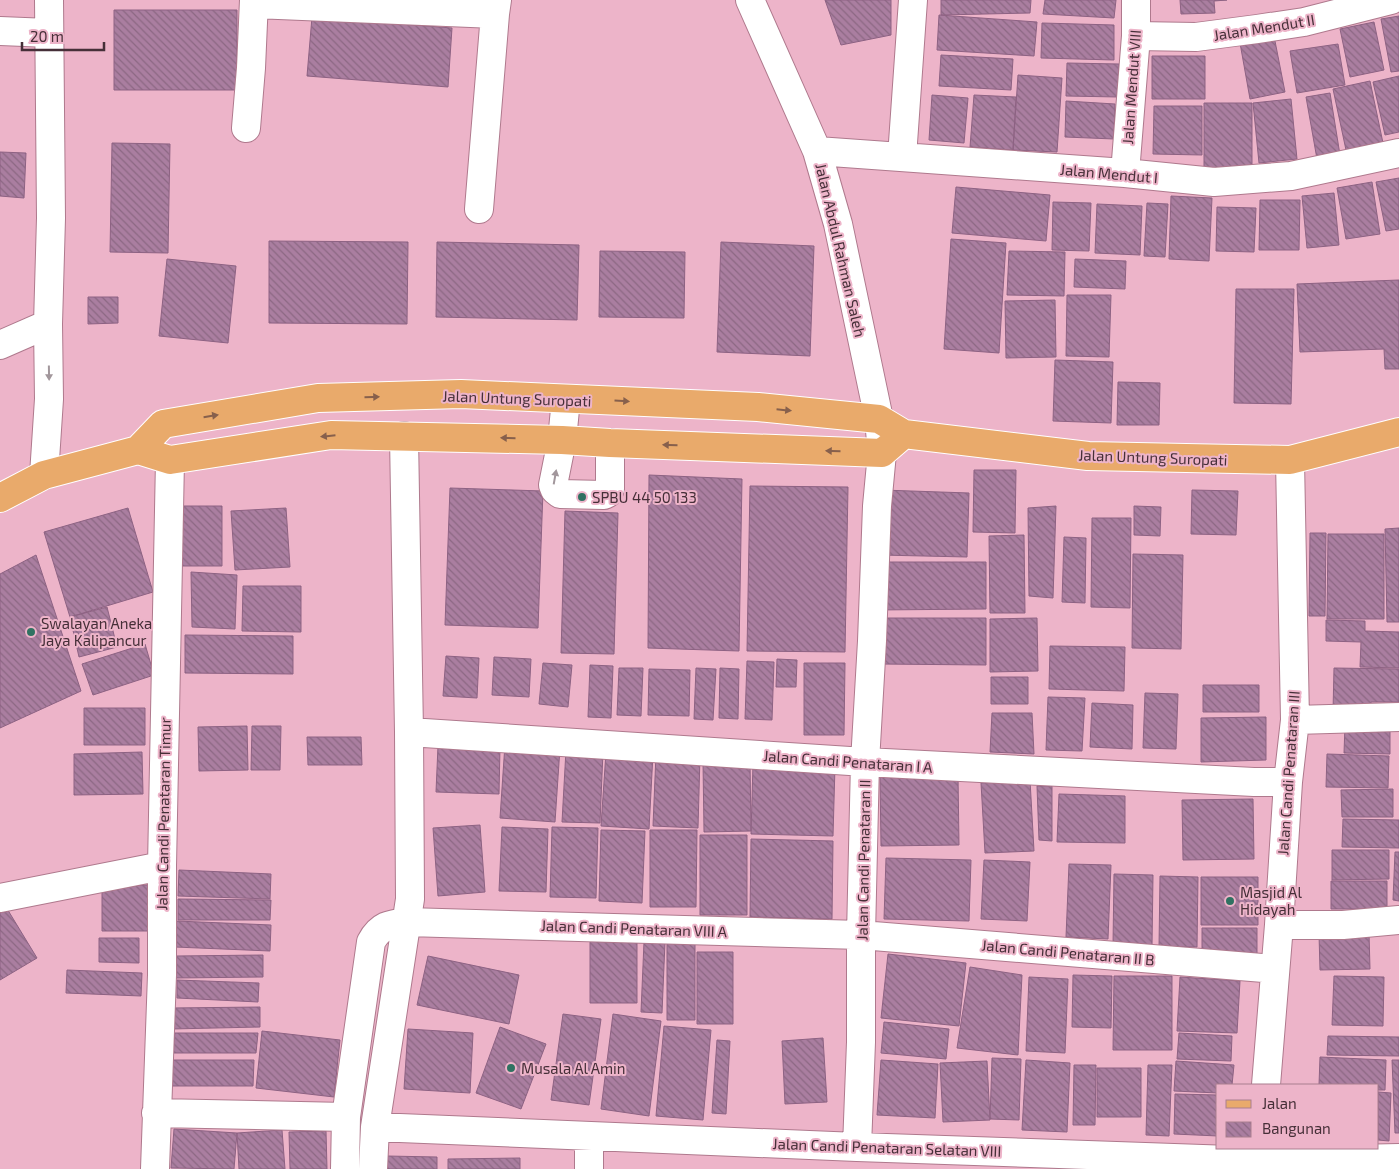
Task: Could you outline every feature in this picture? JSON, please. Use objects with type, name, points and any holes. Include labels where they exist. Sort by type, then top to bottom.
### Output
[{"type":"main road","name":"Jalan Untung Suropati","points":[[138,450],[163,424],[318,398],[461,394],[758,407],[879,419],[904,434],[1088,456],[1290,460],[1399,432]]},
{"type":"main road","points":[[0,498],[44,475],[138,450],[170,460],[331,435],[562,440],[882,453],[904,434]]},
{"type":"street","points":[[44,475],[49,399],[48,324],[51,218],[49,0]]},
{"type":"street","name":"Jalan Abdul Rahman Saleh","points":[[750,0],[817,151],[838,224],[879,419],[882,453]]},
{"type":"street","points":[[902,157],[913,0]]},
{"type":"street","name":"Jalan Mendut VIII","points":[[1125,173],[1136,36],[1136,0]]},
{"type":"street","name":"Jalan Mendut II","points":[[1136,36],[1196,37],[1257,29],[1304,22],[1391,0]]},
{"type":"street","points":[[246,128],[254,2],[496,7],[479,209]]},
{"type":"street","points":[[0,31],[48,32]]},
{"type":"street","name":"Jalan Mendut I","points":[[817,151],[1125,173],[1214,182],[1291,176],[1399,153]]},
{"type":"street","points":[[0,345],[48,324]]},
{"type":"street","points":[[566,399],[562,440],[553,484],[555,490],[560,494],[604,495],[608,493],[610,489],[610,443]]},
{"type":"street","points":[[373,1169],[375,1127],[410,899],[404,436]]},
{"type":"street","name":"Jalan Candi Penataran II","points":[[857,1147],[861,1042],[861,935],[865,762],[877,506],[882,453]]},
{"type":"street","name":"Jalan Candi Penataran Timur","points":[[155,1169],[162,975],[162,866],[170,460]]},
{"type":"street","name":"Jalan Candi Penataran III","points":[[1266,1084],[1288,782],[1295,720],[1290,460]]},
{"type":"street","points":[[1295,720],[1399,718]]},
{"type":"street","name":"Jalan Candi Penataran I A","points":[[409,732],[865,762],[1244,782],[1288,782]]},
{"type":"street","points":[[0,898],[162,866]]},
{"type":"street","points":[[1279,925],[1343,925],[1399,920]]},
{"type":"street","name":"Jalan Candi Penataran VIII A","points":[[345,1169],[346,1117],[371,942],[376,933],[390,924],[407,922],[861,935]]},
{"type":"street","name":"Jalan Candi Penataran II B","points":[[861,935],[1275,969]]},
{"type":"street","points":[[156,1113],[346,1117]]},
{"type":"street","name":"Jalan Candi Penataran Selatan VIII","points":[[375,1127],[857,1147],[1004,1160],[1399,1158]]},
{"type":"street","points":[[589,1136],[589,1169]]},
{"type":"building","points":[[825,0],[891,0],[891,35],[841,45]]},
{"type":"building","points":[[941,0],[1031,0],[1030,13],[941,15]]},
{"type":"building","points":[[1045,0],[1116,0],[1114,18],[1043,14]]},
{"type":"building","points":[[1180,0],[1227,0],[1214,1],[1215,13],[1181,14]]},
{"type":"building","points":[[114,10],[237,10],[237,90],[114,90]]},
{"type":"building","points":[[939,15],[1037,22],[1034,56],[937,50]]},
{"type":"building","points":[[1399,16],[1399,71],[1391,72],[1381,19]]},
{"type":"building","points":[[312,17],[452,28],[448,87],[307,76]]},
{"type":"building","points":[[1374,22],[1384,70],[1350,77],[1340,29]]},
{"type":"building","points":[[1042,23],[1114,25],[1114,60],[1041,58]]},
{"type":"building","points":[[1274,36],[1285,92],[1250,99],[1240,43]]},
{"type":"building","points":[[1338,44],[1345,85],[1297,93],[1290,51]]},
{"type":"building","points":[[941,55],[1013,59],[1011,90],[939,86]]},
{"type":"building","points":[[1152,56],[1205,56],[1205,99],[1152,99]]},
{"type":"building","points":[[1067,63],[1119,64],[1118,97],[1066,96]]},
{"type":"building","points":[[1018,75],[1062,78],[1057,152],[1013,150]]},
{"type":"building","points":[[1399,76],[1399,132],[1385,135],[1373,82]]},
{"type":"building","points":[[1370,81],[1383,143],[1346,150],[1333,89]]},
{"type":"building","points":[[1330,93],[1340,155],[1317,159],[1306,97]]},
{"type":"building","points":[[932,95],[968,98],[964,143],[929,140]]},
{"type":"building","points":[[974,95],[1016,97],[1013,150],[970,147]]},
{"type":"building","points":[[1291,99],[1297,159],[1259,163],[1253,103]]},
{"type":"building","points":[[1066,101],[1115,104],[1114,139],[1065,137]]},
{"type":"building","points":[[1204,103],[1252,103],[1252,172],[1204,172]]},
{"type":"building","points":[[1154,106],[1202,106],[1202,155],[1153,154]]},
{"type":"building","points":[[112,143],[170,144],[168,253],[110,252]]},
{"type":"building","points":[[0,152],[26,153],[24,198],[0,196]]},
{"type":"building","points":[[1399,178],[1399,229],[1386,231],[1376,182]]},
{"type":"building","points":[[1372,182],[1380,234],[1346,239],[1337,188]]},
{"type":"building","points":[[956,187],[1050,195],[1046,241],[952,233]]},
{"type":"building","points":[[1334,193],[1339,245],[1307,248],[1302,196]]},
{"type":"building","points":[[1171,196],[1212,198],[1209,261],[1169,259]]},
{"type":"building","points":[[1260,200],[1300,200],[1299,250],[1259,250]]},
{"type":"building","points":[[1053,202],[1091,203],[1089,251],[1052,250]]},
{"type":"building","points":[[1147,203],[1168,204],[1165,257],[1144,256]]},
{"type":"building","points":[[1097,204],[1142,206],[1140,255],[1095,253]]},
{"type":"building","points":[[1217,207],[1256,208],[1254,252],[1216,251]]},
{"type":"building","points":[[951,239],[1006,243],[999,353],[944,349]]},
{"type":"building","points":[[269,241],[408,242],[407,324],[269,323]]},
{"type":"building","points":[[437,242],[579,245],[577,320],[436,317]]},
{"type":"building","points":[[721,242],[814,246],[810,356],[717,352]]},
{"type":"building","points":[[600,251],[685,252],[684,318],[599,317]]},
{"type":"building","points":[[1009,251],[1065,252],[1064,296],[1007,295]]},
{"type":"building","points":[[167,259],[236,266],[228,343],[159,336]]},
{"type":"building","points":[[1075,259],[1126,261],[1125,289],[1074,287]]},
{"type":"building","points":[[1399,280],[1399,369],[1385,369],[1384,349],[1300,352],[1297,284]]},
{"type":"building","points":[[1236,289],[1294,289],[1291,404],[1234,403]]},
{"type":"building","points":[[1067,295],[1111,295],[1109,357],[1066,356]]},
{"type":"building","points":[[88,297],[118,297],[118,323],[88,324]]},
{"type":"building","points":[[1055,300],[1056,357],[1006,358],[1005,301]]},
{"type":"building","points":[[1055,360],[1113,362],[1111,423],[1053,421]]},
{"type":"building","points":[[1118,382],[1160,383],[1159,425],[1117,425]]},
{"type":"building","points":[[974,470],[1016,470],[1015,533],[973,532]]},
{"type":"building","points":[[649,475],[742,479],[739,651],[648,648]]},
{"type":"building","points":[[750,486],[848,487],[845,652],[747,651]]},
{"type":"building","points":[[450,488],[543,491],[538,628],[445,625]]},
{"type":"building","points":[[882,490],[969,493],[967,557],[880,555]]},
{"type":"building","points":[[1192,490],[1238,491],[1236,535],[1191,534]]},
{"type":"building","points":[[177,506],[222,506],[222,566],[177,566]]},
{"type":"building","points":[[1056,506],[1053,598],[1029,596],[1028,508]]},
{"type":"building","points":[[1134,506],[1161,507],[1160,536],[1134,535]]},
{"type":"building","points":[[128,508],[153,592],[70,617],[44,532]]},
{"type":"building","points":[[286,508],[290,567],[235,570],[231,511]]},
{"type":"building","points":[[565,511],[618,513],[614,654],[561,653]]},
{"type":"building","points":[[1092,518],[1131,518],[1130,608],[1091,607]]},
{"type":"building","points":[[1399,528],[1399,622],[1387,622],[1385,529]]},
{"type":"building","points":[[1310,533],[1326,533],[1325,616],[1309,616]]},
{"type":"building","points":[[1328,534],[1384,534],[1384,619],[1327,619]]},
{"type":"building","points":[[1024,535],[1025,613],[990,613],[989,536]]},
{"type":"building","points":[[1064,537],[1086,538],[1085,603],[1062,602]]},
{"type":"building","points":[[1133,554],[1183,555],[1181,649],[1132,648]]},
{"type":"building","name":"Swalayan Aneka Jaya Kalipancur","points":[[36,555],[81,691],[0,728],[0,574]]},
{"type":"building","points":[[875,562],[986,562],[986,609],[876,610]]},
{"type":"building","points":[[191,572],[237,575],[235,629],[192,627]]},
{"type":"building","points":[[243,586],[301,586],[301,632],[242,631]]},
{"type":"building","points":[[107,607],[117,647],[79,657],[70,617]]},
{"type":"building","points":[[879,618],[986,618],[986,665],[879,664]]},
{"type":"building","points":[[1037,618],[1038,671],[990,672],[990,619]]},
{"type":"building","points":[[1326,620],[1365,621],[1365,631],[1399,632],[1399,668],[1360,667],[1361,642],[1326,641]]},
{"type":"building","points":[[185,635],[293,636],[293,674],[185,673]]},
{"type":"building","points":[[145,644],[154,675],[93,695],[82,664]]},
{"type":"building","points":[[1050,646],[1125,647],[1124,691],[1049,689]]},
{"type":"building","points":[[446,656],[479,658],[477,698],[443,696]]},
{"type":"building","points":[[494,657],[531,659],[529,697],[492,695]]},
{"type":"building","points":[[777,659],[797,660],[796,687],[776,687]]},
{"type":"building","points":[[747,661],[774,662],[772,720],[745,719]]},
{"type":"building","points":[[543,663],[572,665],[568,707],[539,704]]},
{"type":"building","points":[[804,663],[845,663],[844,735],[804,735]]},
{"type":"building","points":[[590,665],[613,666],[611,718],[588,717]]},
{"type":"building","points":[[619,668],[643,668],[641,716],[617,715]]},
{"type":"building","points":[[696,668],[716,669],[713,720],[694,719]]},
{"type":"building","points":[[720,668],[739,669],[738,719],[719,718]]},
{"type":"building","points":[[1334,668],[1399,669],[1399,702],[1371,702],[1371,713],[1333,712]]},
{"type":"building","points":[[649,669],[690,670],[689,716],[648,715]]},
{"type":"building","points":[[991,677],[1028,677],[1028,704],[991,704]]},
{"type":"building","points":[[1203,685],[1259,685],[1259,712],[1203,712]]},
{"type":"building","points":[[1145,693],[1178,694],[1176,749],[1143,748]]},
{"type":"building","points":[[1048,697],[1085,698],[1082,751],[1046,750]]},
{"type":"building","points":[[1092,703],[1133,705],[1132,749],[1090,747]]},
{"type":"building","points":[[84,708],[145,708],[145,745],[84,745]]},
{"type":"building","points":[[992,713],[1032,713],[1034,754],[990,752]]},
{"type":"building","points":[[1266,717],[1266,760],[1201,762],[1201,718]]},
{"type":"building","points":[[1345,725],[1390,726],[1390,754],[1344,753]]},
{"type":"building","points":[[247,726],[248,770],[199,771],[198,727]]},
{"type":"building","points":[[252,726],[281,726],[280,770],[251,770]]},
{"type":"building","points":[[307,737],[361,737],[362,765],[308,765]]},
{"type":"building","points":[[505,744],[560,748],[555,822],[500,818]]},
{"type":"building","points":[[438,746],[500,748],[499,794],[436,792]]},
{"type":"building","points":[[566,750],[603,752],[600,823],[562,822]]},
{"type":"building","points":[[142,752],[143,794],[74,795],[74,754]]},
{"type":"building","points":[[606,752],[653,754],[649,829],[601,826]]},
{"type":"building","points":[[656,754],[700,756],[698,828],[653,826]]},
{"type":"building","points":[[1327,754],[1389,756],[1388,788],[1326,787]]},
{"type":"building","points":[[750,761],[751,831],[704,832],[703,762]]},
{"type":"building","points":[[753,764],[835,766],[833,836],[751,834]]},
{"type":"building","points":[[958,776],[959,845],[881,846],[880,777]]},
{"type":"building","points":[[1030,780],[1034,851],[985,853],[981,783]]},
{"type":"building","points":[[1037,786],[1052,786],[1052,841],[1039,840]]},
{"type":"building","points":[[1393,789],[1393,817],[1342,817],[1341,790]]},
{"type":"building","points":[[1059,794],[1125,796],[1125,843],[1057,842]]},
{"type":"building","points":[[1253,799],[1254,859],[1183,860],[1182,800]]},
{"type":"building","points":[[1343,819],[1399,820],[1399,848],[1342,847]]},
{"type":"building","points":[[480,825],[485,892],[438,896],[433,828]]},
{"type":"building","points":[[502,827],[548,829],[546,892],[499,891]]},
{"type":"building","points":[[552,827],[598,828],[596,898],[550,897]]},
{"type":"building","points":[[601,830],[645,831],[642,903],[599,901]]},
{"type":"building","points":[[650,830],[697,830],[696,907],[650,907]]},
{"type":"building","points":[[700,835],[747,835],[747,915],[700,915]]},
{"type":"building","points":[[751,839],[833,841],[832,919],[750,917]]},
{"type":"building","points":[[1332,850],[1389,850],[1389,879],[1332,880]]},
{"type":"building","points":[[1395,852],[1399,852],[1399,901],[1393,900]]},
{"type":"building","points":[[886,858],[971,860],[969,921],[884,919]]},
{"type":"building","points":[[984,860],[1030,862],[1027,921],[981,919]]},
{"type":"building","points":[[1069,864],[1111,865],[1108,939],[1066,937]]},
{"type":"building","points":[[179,870],[271,874],[270,899],[178,896]]},
{"type":"building","points":[[1114,874],[1153,875],[1152,946],[1113,945]]},
{"type":"building","points":[[1160,876],[1198,877],[1197,947],[1159,947]]},
{"type":"building","name":"Masjid Al Hidayah","points":[[1201,877],[1258,877],[1258,925],[1201,925]]},
{"type":"building","points":[[1331,881],[1387,881],[1387,909],[1331,909]]},
{"type":"building","points":[[102,885],[155,885],[155,931],[102,931]]},
{"type":"building","points":[[178,899],[271,900],[270,920],[178,920]]},
{"type":"building","points":[[6,907],[37,958],[0,980],[0,910]]},
{"type":"building","points":[[176,921],[271,925],[270,951],[175,947]]},
{"type":"building","points":[[1202,928],[1257,928],[1257,954],[1202,955]]},
{"type":"building","points":[[1369,933],[1370,969],[1320,970],[1319,934]]},
{"type":"building","points":[[99,938],[139,938],[139,963],[99,962]]},
{"type":"building","points":[[590,939],[637,939],[637,1003],[590,1003]]},
{"type":"building","points":[[695,939],[695,1020],[667,1020],[667,940]]},
{"type":"building","points":[[644,942],[665,942],[662,1013],[641,1012]]},
{"type":"building","points":[[697,952],[733,952],[733,1024],[697,1024]]},
{"type":"building","points":[[888,954],[966,963],[959,1026],[881,1018]]},
{"type":"building","points":[[263,955],[263,977],[176,978],[176,956]]},
{"type":"building","points":[[428,956],[519,975],[509,1024],[417,1005]]},
{"type":"building","points":[[970,967],[1022,975],[1018,1055],[957,1048]]},
{"type":"building","points":[[67,970],[142,973],[141,996],[66,993]]},
{"type":"building","points":[[1073,975],[1112,976],[1111,1028],[1072,1027]]},
{"type":"building","points":[[1114,976],[1172,976],[1172,1050],[1113,1050]]},
{"type":"building","points":[[1334,976],[1384,977],[1383,1026],[1332,1025]]},
{"type":"building","points":[[1029,977],[1068,979],[1065,1053],[1026,1051]]},
{"type":"building","points":[[1180,977],[1240,981],[1237,1033],[1177,1031]]},
{"type":"building","points":[[177,980],[259,983],[258,1002],[177,998]]},
{"type":"building","points":[[260,1007],[260,1027],[171,1029],[171,1008]]},
{"type":"building","points":[[563,1014],[601,1019],[589,1105],[551,1100]]},
{"type":"building","points":[[613,1014],[661,1021],[649,1116],[601,1109]]},
{"type":"building","points":[[884,1022],[949,1029],[946,1059],[881,1053]]},
{"type":"building","points":[[664,1026],[711,1030],[703,1120],[656,1116]]},
{"type":"building","name":"Musala Al Amin","points":[[500,1027],[546,1044],[521,1109],[476,1093]]},
{"type":"building","points":[[408,1029],[473,1033],[470,1093],[404,1089]]},
{"type":"building","points":[[262,1031],[340,1040],[334,1097],[256,1088]]},
{"type":"building","points":[[175,1033],[258,1033],[256,1053],[172,1053]]},
{"type":"building","points":[[1179,1033],[1232,1036],[1231,1061],[1177,1059]]},
{"type":"building","points":[[1328,1036],[1399,1037],[1399,1056],[1327,1055]]},
{"type":"building","points":[[823,1038],[827,1102],[785,1104],[782,1041]]},
{"type":"building","points":[[717,1040],[730,1041],[726,1114],[712,1113]]},
{"type":"building","points":[[1320,1057],[1386,1060],[1385,1090],[1379,1090],[1379,1084],[1319,1084]]},
{"type":"building","points":[[992,1058],[1021,1059],[1019,1120],[990,1119]]},
{"type":"building","points":[[170,1060],[254,1060],[253,1086],[170,1086]]},
{"type":"building","points":[[881,1060],[938,1064],[935,1118],[877,1115]]},
{"type":"building","points":[[1026,1060],[1070,1063],[1067,1132],[1022,1130]]},
{"type":"building","points":[[1392,1060],[1399,1060],[1399,1133],[1395,1133]]},
{"type":"building","points":[[987,1061],[990,1120],[943,1122],[940,1063]]},
{"type":"building","points":[[1176,1061],[1234,1065],[1232,1084],[1216,1084],[1216,1093],[1174,1091]]},
{"type":"building","points":[[1074,1065],[1096,1065],[1095,1125],[1073,1125]]},
{"type":"building","points":[[1148,1065],[1172,1065],[1169,1136],[1146,1135]]},
{"type":"building","points":[[1097,1068],[1141,1068],[1141,1117],[1097,1117]]},
{"type":"building","points":[[1379,1092],[1391,1093],[1389,1141],[1379,1140]]},
{"type":"building","points":[[1175,1094],[1216,1095],[1216,1136],[1174,1134]]},
{"type":"building","points":[[174,1129],[237,1133],[234,1169],[171,1168]]},
{"type":"building","points":[[282,1130],[285,1169],[239,1169],[237,1133]]},
{"type":"building","points":[[326,1131],[327,1169],[290,1169],[289,1132]]},
{"type":"building","points":[[387,1156],[437,1157],[437,1169],[387,1169]]},
{"type":"building","points":[[520,1158],[520,1169],[448,1169],[448,1159]]},
{"type":"place","name":"SPBU 44 50 133","points":[[582,497]]},
{"type":"place","name":"Swalayan Aneka Jaya Kalipancur","points":[[31,632]]},
{"type":"place","name":"Masjid Al Hidayah","points":[[1230,901]]},
{"type":"place","name":"Musala Al Amin","points":[[511,1068]]}]
